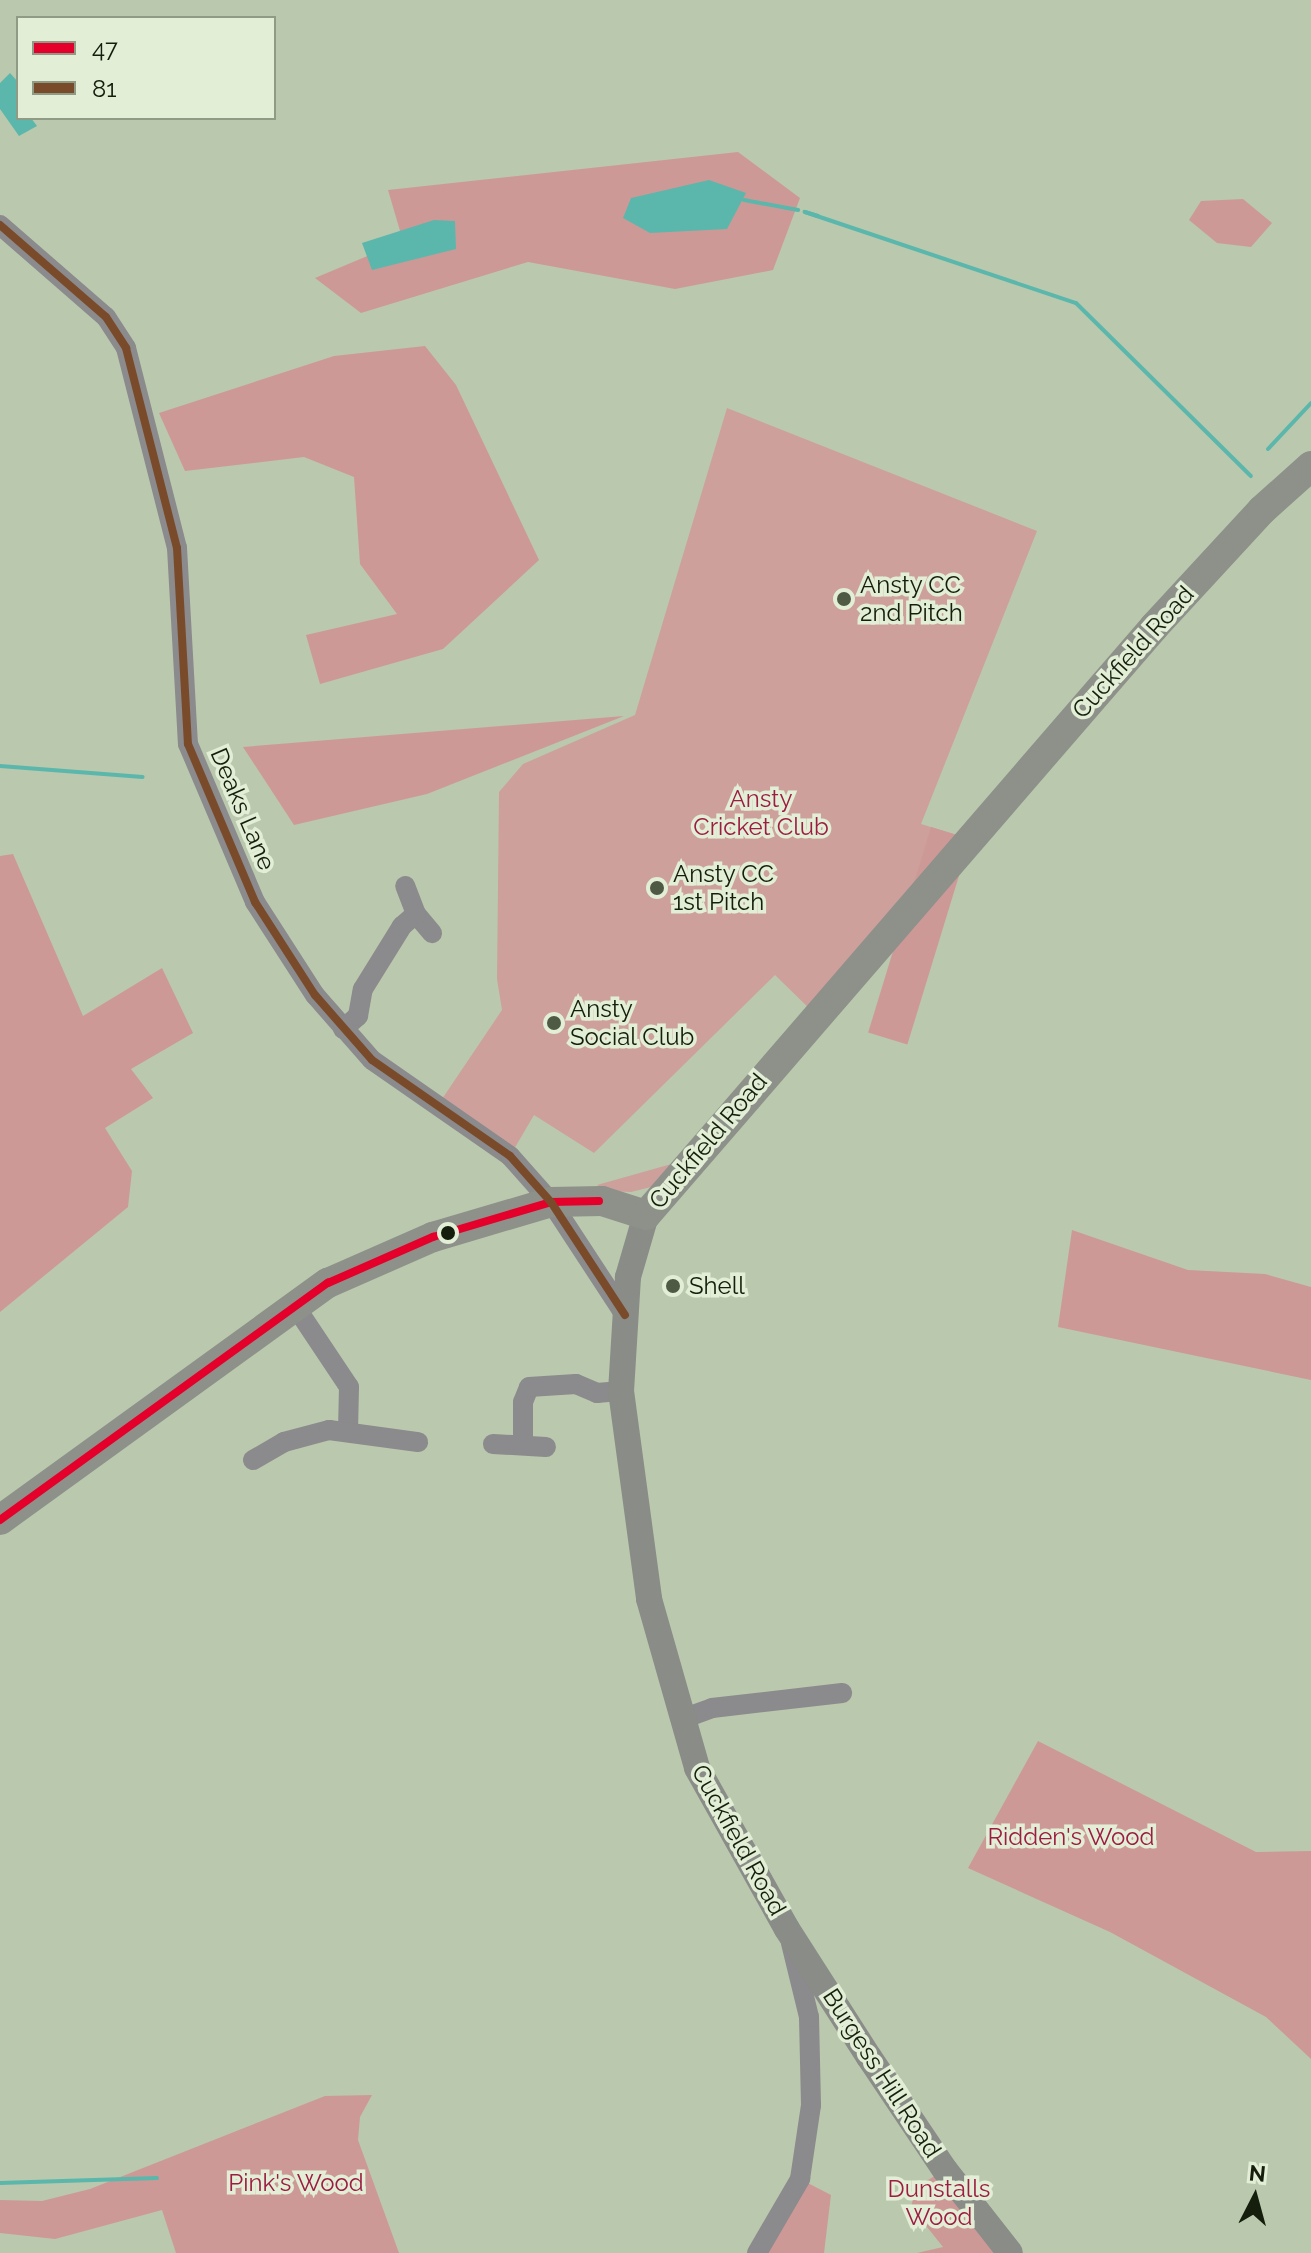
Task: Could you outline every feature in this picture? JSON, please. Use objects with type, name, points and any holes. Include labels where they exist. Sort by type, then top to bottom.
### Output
[{"type":"highway","name":"Cuckfield Road","points":[[646,1215],[1154,627],[1262,510],[1311,466]]},
{"type":"highway","points":[[0,1520],[293,1303],[433,1237],[551,1202],[602,1201],[646,1215]]},
{"type":"main road","name":"Cuckfield Road","points":[[646,1215],[628,1277],[621,1391],[649,1599],[697,1768],[787,1929]]},
{"type":"main road","name":"Burgess Hill Road","points":[[787,1929],[811,1983],[945,2170],[1010,2253]]},
{"type":"street","name":"Deaks Lane","points":[[0,225],[106,317],[126,348],[177,548],[188,744],[255,902],[343,1029],[372,1060],[510,1156],[551,1202],[625,1315]]},
{"type":"street","points":[[405,886],[416,914],[432,933]]},
{"type":"street","points":[[343,1029],[358,1016],[363,989],[402,926],[416,914]]},
{"type":"street","points":[[293,1303],[349,1387],[348,1431]]},
{"type":"street","points":[[523,1445],[523,1402],[529,1387],[576,1384],[597,1393],[621,1391]]},
{"type":"street","points":[[253,1460],[284,1442],[348,1431],[418,1442]]},
{"type":"street","points":[[493,1444],[546,1447]]},
{"type":"street","points":[[682,1719],[712,1708],[842,1693]]},
{"type":"street","points":[[757,2253],[800,2179],[808,2129],[811,1983]]},
{"type":"green space","points":[[738,152],[800,198],[773,270],[675,289],[528,262],[361,313],[315,278],[403,241],[388,190]]},
{"type":"green space","points":[[1243,199],[1272,223],[1251,247],[1217,243],[1189,220],[1201,201]]},
{"type":"green space","points":[[425,346],[456,385],[539,560],[443,649],[320,684],[306,635],[397,614],[360,564],[354,477],[304,457],[185,471],[159,413],[334,356]]},
{"type":"green space","name":"Ansty Cricket Club","points":[[727,408],[1037,531],[921,824],[970,839],[816,1015],[775,975],[594,1153],[534,1115],[510,1156],[436,1108],[502,1010],[497,979],[499,792],[523,764],[635,715]]},
{"type":"green space","points":[[624,716],[427,794],[294,825],[243,747]]},
{"type":"green space","points":[[931,827],[970,839],[907,1045],[868,1033]]},
{"type":"green space","points":[[13,854],[83,1016],[162,968],[193,1033],[131,1069],[153,1098],[105,1128],[132,1171],[128,1207],[0,1312],[0,856]]},
{"type":"green space","points":[[675,1163],[651,1187],[631,1192],[608,1191],[597,1185]]},
{"type":"green space","points":[[1072,1230],[1188,1270],[1265,1274],[1311,1287],[1311,1380],[1058,1327]]},
{"type":"green space","name":"Ridden's Wood","points":[[1038,1741],[1256,1852],[1311,1851],[1311,2059],[1266,2017],[1110,1932],[968,1868]]},
{"type":"green space","name":"Pink's Wood","points":[[372,2095],[360,2117],[358,2140],[399,2253],[176,2253],[162,2210],[55,2239],[0,2233],[0,2200],[42,2201],[90,2189],[325,2096]]},
{"type":"green space","name":"Dunstalls Wood","points":[[945,2170],[1010,2253],[917,2253],[943,2247],[911,2207],[916,2187]]},
{"type":"green space","name":"Dunstalls Wood","points":[[800,2179],[831,2195],[824,2253],[757,2253]]},
{"type":"water","points":[[10,73],[16,80],[16,120],[32,120],[37,126],[19,136],[0,109],[0,83]]},
{"type":"water","points":[[709,180],[746,193],[727,229],[650,233],[623,218],[631,198]]},
{"type":"water","points":[[434,220],[455,221],[456,249],[372,270],[362,243]]},
{"type":"waterway","points":[[744,200],[798,210]]},
{"type":"waterway","points":[[818,216],[805,212],[1076,303],[1251,476]]},
{"type":"waterway","points":[[1268,449],[1311,403]]},
{"type":"waterway","points":[[0,766],[143,777]]},
{"type":"waterway","points":[[0,2183],[157,2178]]},
{"type":"transit line","name":"81","points":[[0,225],[106,317],[126,348],[177,548],[188,744],[255,902],[315,995],[372,1060],[510,1156],[551,1202],[625,1315]]},
{"type":"transit line","name":"47","points":[[0,1520],[328,1283],[433,1237],[551,1202],[599,1201]]},
{"type":"place","name":"Ansty CC 2nd Pitch","points":[[844,599]]},
{"type":"place","name":"Ansty CC 1st Pitch","points":[[657,888]]},
{"type":"place","name":"Ansty Social Club","points":[[554,1023]]},
{"type":"place","name":"Shell","points":[[673,1286]]}]
